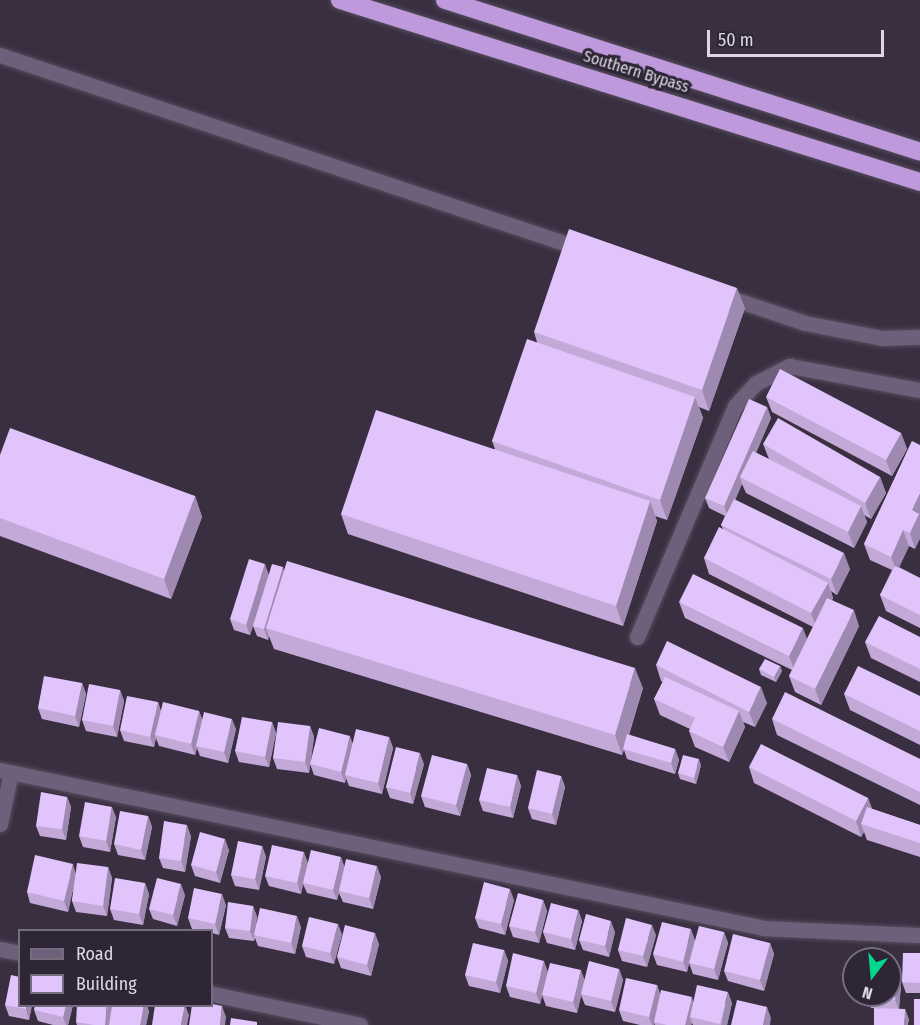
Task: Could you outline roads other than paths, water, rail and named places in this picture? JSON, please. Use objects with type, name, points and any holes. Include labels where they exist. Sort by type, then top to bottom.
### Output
[{"type":"highway","name":"Southern Bypass","points":[[340,0],[920,182]]},
{"type":"highway","name":"Southern Bypass","points":[[445,0],[920,152]]},
{"type":"street","points":[[0,55],[601,255]]},
{"type":"street","points":[[703,289],[805,323],[882,338],[920,337]]},
{"type":"street","points":[[637,637],[735,406],[756,382],[790,366],[920,390]]},
{"type":"street","points":[[0,824],[6,771],[764,928],[920,935]]},
{"type":"street","points":[[0,949],[18,953]]},
{"type":"street","points":[[213,994],[360,1025]]}]
